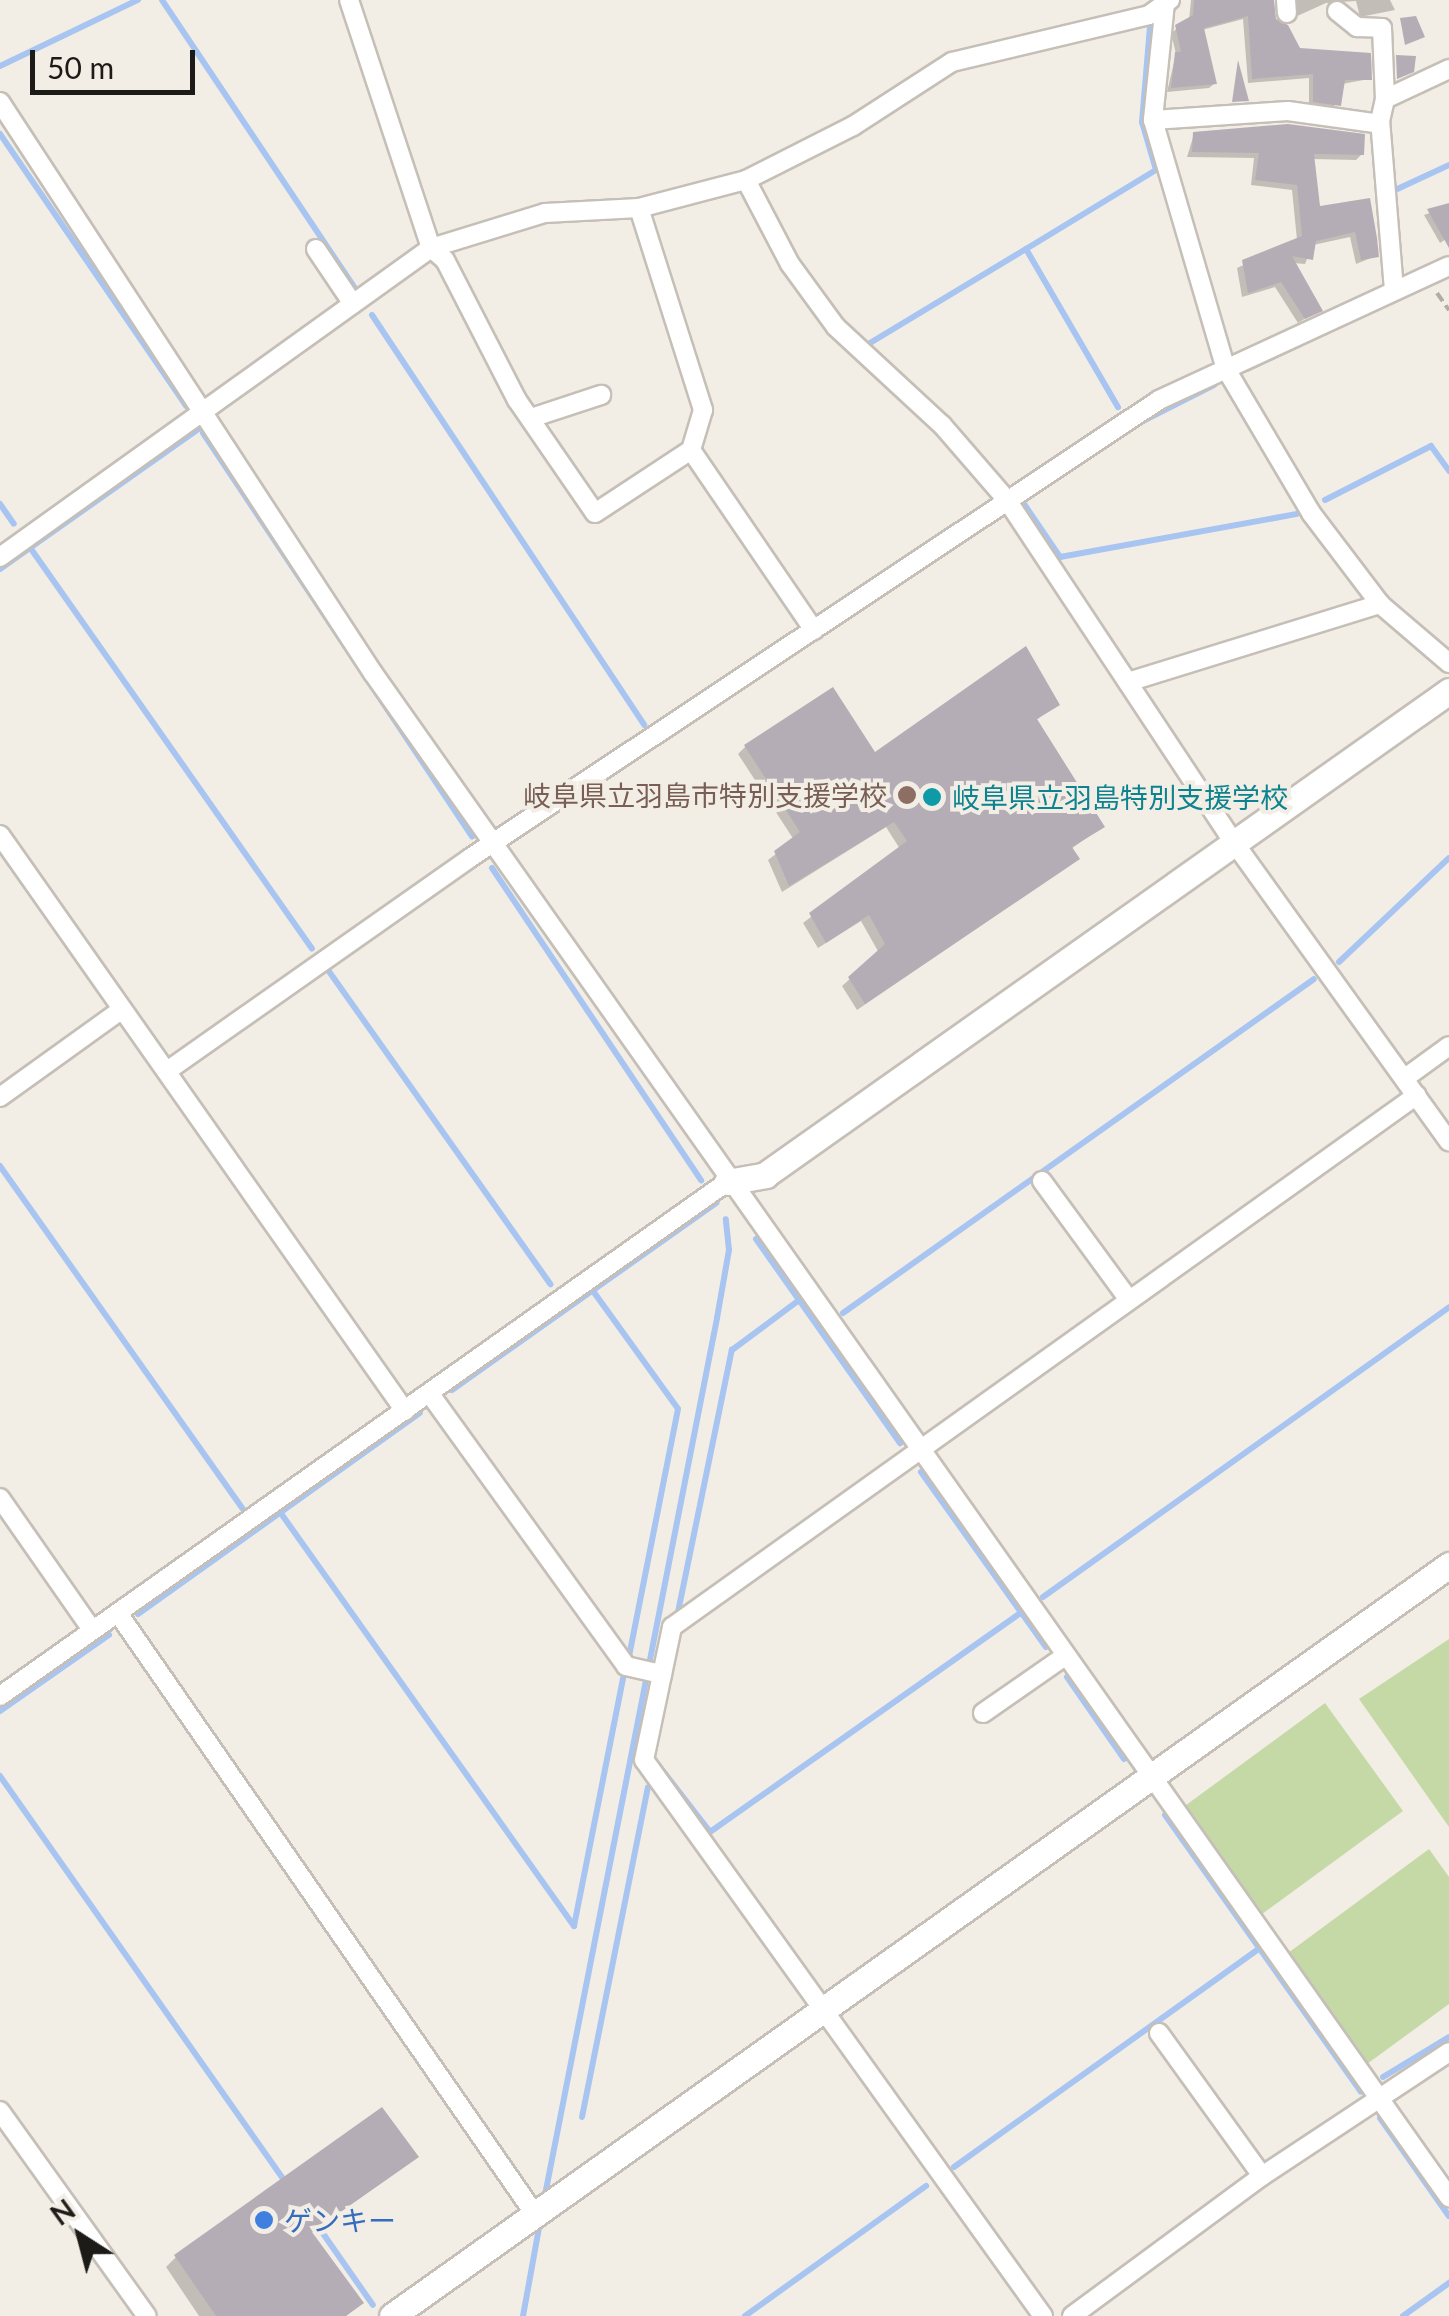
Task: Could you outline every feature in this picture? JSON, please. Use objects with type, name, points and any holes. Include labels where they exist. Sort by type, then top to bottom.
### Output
[{"type":"street","points":[[348,0],[431,248],[445,260],[530,418],[595,513],[691,450],[703,410],[639,208]]},
{"type":"street","points":[[1167,2],[1153,120],[1226,369],[1312,513],[1380,604],[1449,664]]},
{"type":"street","points":[[0,557],[431,248],[546,213],[639,208],[746,180],[852,126],[952,62],[1149,14],[1167,2]]},
{"type":"street","points":[[1337,11],[1357,27],[1382,28],[1386,99],[1380,124],[1394,290]]},
{"type":"street","points":[[1386,99],[1449,69]]},
{"type":"street","points":[[0,102],[374,673],[497,843],[918,1452],[1449,2197]]},
{"type":"street","points":[[1153,120],[1288,111],[1380,124]]},
{"type":"street","points":[[746,180],[790,264],[836,327],[942,425],[1007,500],[1233,841],[1449,1142]]},
{"type":"street","points":[[316,249],[353,304]]},
{"type":"street","points":[[167,1072],[497,843],[1159,400],[1449,266]]},
{"type":"street","points":[[530,418],[601,395]]},
{"type":"street","points":[[691,450],[814,630]]},
{"type":"street","points":[[1128,682],[1380,604]]},
{"type":"street","points":[[0,1696],[92,1630],[120,1616],[728,1182],[764,1175],[1449,691]]},
{"type":"street","points":[[0,834],[405,1411]]},
{"type":"street","points":[[0,1098],[121,1010]]},
{"type":"street","points":[[1405,1078],[1449,1046]]},
{"type":"street","points":[[1042,2316],[644,1760],[659,1673],[672,1627],[1417,1095]]},
{"type":"street","points":[[1042,1181],[1129,1300]]},
{"type":"street","points":[[430,1394],[626,1666],[659,1673]]},
{"type":"street","points":[[0,1498],[92,1630]]},
{"type":"street","points":[[392,2316],[1148,1774],[1449,1565]]},
{"type":"street","points":[[120,1616],[541,2208]]},
{"type":"street","points":[[982,1713],[1064,1656]]},
{"type":"street","points":[[1159,2033],[1262,2176]]},
{"type":"street","points":[[1072,2316],[1262,2176],[1449,2052]]},
{"type":"street","points":[[0,2111],[147,2316]]},
{"type":"green space","points":[[1449,1639],[1449,1827],[1359,1699]]},
{"type":"green space","points":[[1325,1703],[1403,1811],[1258,1917],[1178,1811]]},
{"type":"green space","points":[[1429,1849],[1449,1877],[1449,2004],[1367,2064],[1288,1953]]},
{"type":"building","points":[[1194,0],[1274,0],[1276,19],[1288,25],[1300,48],[1371,53],[1372,80],[1345,80],[1341,106],[1313,102],[1313,74],[1252,79],[1248,16],[1204,28],[1217,84],[1171,88],[1175,52],[1181,52],[1175,25],[1193,15]]},
{"type":"building","points":[[1416,16],[1425,37],[1405,45],[1400,18]]},
{"type":"building","points":[[1396,55],[1416,56],[1414,72],[1397,79]]},
{"type":"building","points":[[1238,60],[1249,101],[1232,102]]},
{"type":"building","points":[[1288,124],[1365,134],[1364,155],[1314,154],[1320,206],[1370,198],[1379,257],[1361,260],[1355,232],[1316,241],[1313,260],[1292,256],[1323,311],[1305,319],[1281,282],[1248,293],[1242,260],[1302,236],[1297,185],[1255,180],[1259,153],[1192,152],[1193,132]]},
{"type":"building","points":[[1449,203],[1449,248],[1427,209]]},
{"type":"building","name":"岐阜県立羽島特別支援学校","points":[[1026,646],[1060,705],[1037,719],[1105,827],[1072,847],[1080,859],[865,1004],[848,977],[885,944],[869,915],[826,943],[809,913],[907,841],[894,822],[789,886],[774,851],[800,832],[744,745],[833,687],[875,752]]},
{"type":"building","name":"ゲンキー","points":[[382,2107],[419,2157],[312,2232],[364,2303],[346,2316],[216,2316],[174,2255]]},
{"type":"waterway","points":[[0,66],[138,0]]},
{"type":"waterway","points":[[162,0],[356,290]]},
{"type":"waterway","points":[[1026,249],[1156,170],[1142,122],[1150,26]]},
{"type":"waterway","points":[[0,134],[186,406]]},
{"type":"waterway","points":[[1394,199],[1393,191],[1449,165]]},
{"type":"waterway","points":[[870,343],[1026,249],[1118,407]]},
{"type":"waterway","points":[[372,315],[644,725]]},
{"type":"waterway","points":[[1247,369],[1309,340]]},
{"type":"waterway","points":[[1139,423],[1214,385]]},
{"type":"waterway","points":[[0,569],[200,428]]},
{"type":"waterway","points":[[203,433],[472,836]]},
{"type":"waterway","points":[[1325,500],[1431,446],[1449,471]]},
{"type":"waterway","points":[[1029,497],[1022,501],[1060,557],[1297,514]]},
{"type":"waterway","points":[[0,504],[14,524]]},
{"type":"waterway","points":[[29,546],[312,948]]},
{"type":"waterway","points":[[1339,962],[1449,858]]},
{"type":"waterway","points":[[492,868],[701,1180]]},
{"type":"waterway","points":[[328,970],[550,1284]]},
{"type":"waterway","points":[[843,1313],[1314,979]]},
{"type":"waterway","points":[[0,1166],[243,1509]]},
{"type":"waterway","points":[[452,1390],[716,1203]]},
{"type":"waterway","points":[[545,2195],[717,1318],[729,1250],[726,1219]]},
{"type":"waterway","points":[[756,1239],[900,1443]]},
{"type":"waterway","points":[[593,1291],[678,1409],[629,1656]]},
{"type":"waterway","points":[[678,1612],[732,1350],[799,1300]]},
{"type":"waterway","points":[[1043,1597],[1449,1307]]},
{"type":"waterway","points":[[138,1614],[420,1413]]},
{"type":"waterway","points":[[921,1472],[1046,1647]]},
{"type":"waterway","points":[[280,1512],[574,1926],[623,1678]]},
{"type":"waterway","points":[[653,1758],[710,1832],[1023,1611]]},
{"type":"waterway","points":[[0,1711],[109,1635]]},
{"type":"waterway","points":[[1067,1677],[1124,1759]]},
{"type":"waterway","points":[[0,1776],[287,2184]]},
{"type":"waterway","points":[[582,2117],[648,1788]]},
{"type":"waterway","points":[[1165,1815],[1361,2092]]},
{"type":"waterway","points":[[954,2167],[1259,1949]]},
{"type":"waterway","points":[[1383,2077],[1449,2037]]},
{"type":"waterway","points":[[1380,2118],[1449,2216]]},
{"type":"waterway","points":[[745,2316],[926,2186]]},
{"type":"waterway","points":[[315,2222],[373,2305]]},
{"type":"waterway","points":[[523,2316],[540,2222]]},
{"type":"waterway","points":[[1403,2316],[1449,2283]]},
{"type":"place","name":"岐阜県立羽島市特別支援学校","points":[[907,795]]},
{"type":"place","name":"岐阜県立羽島特別支援学校","points":[[932,797]]},
{"type":"place","name":"ゲンキー","points":[[264,2220]]}]
